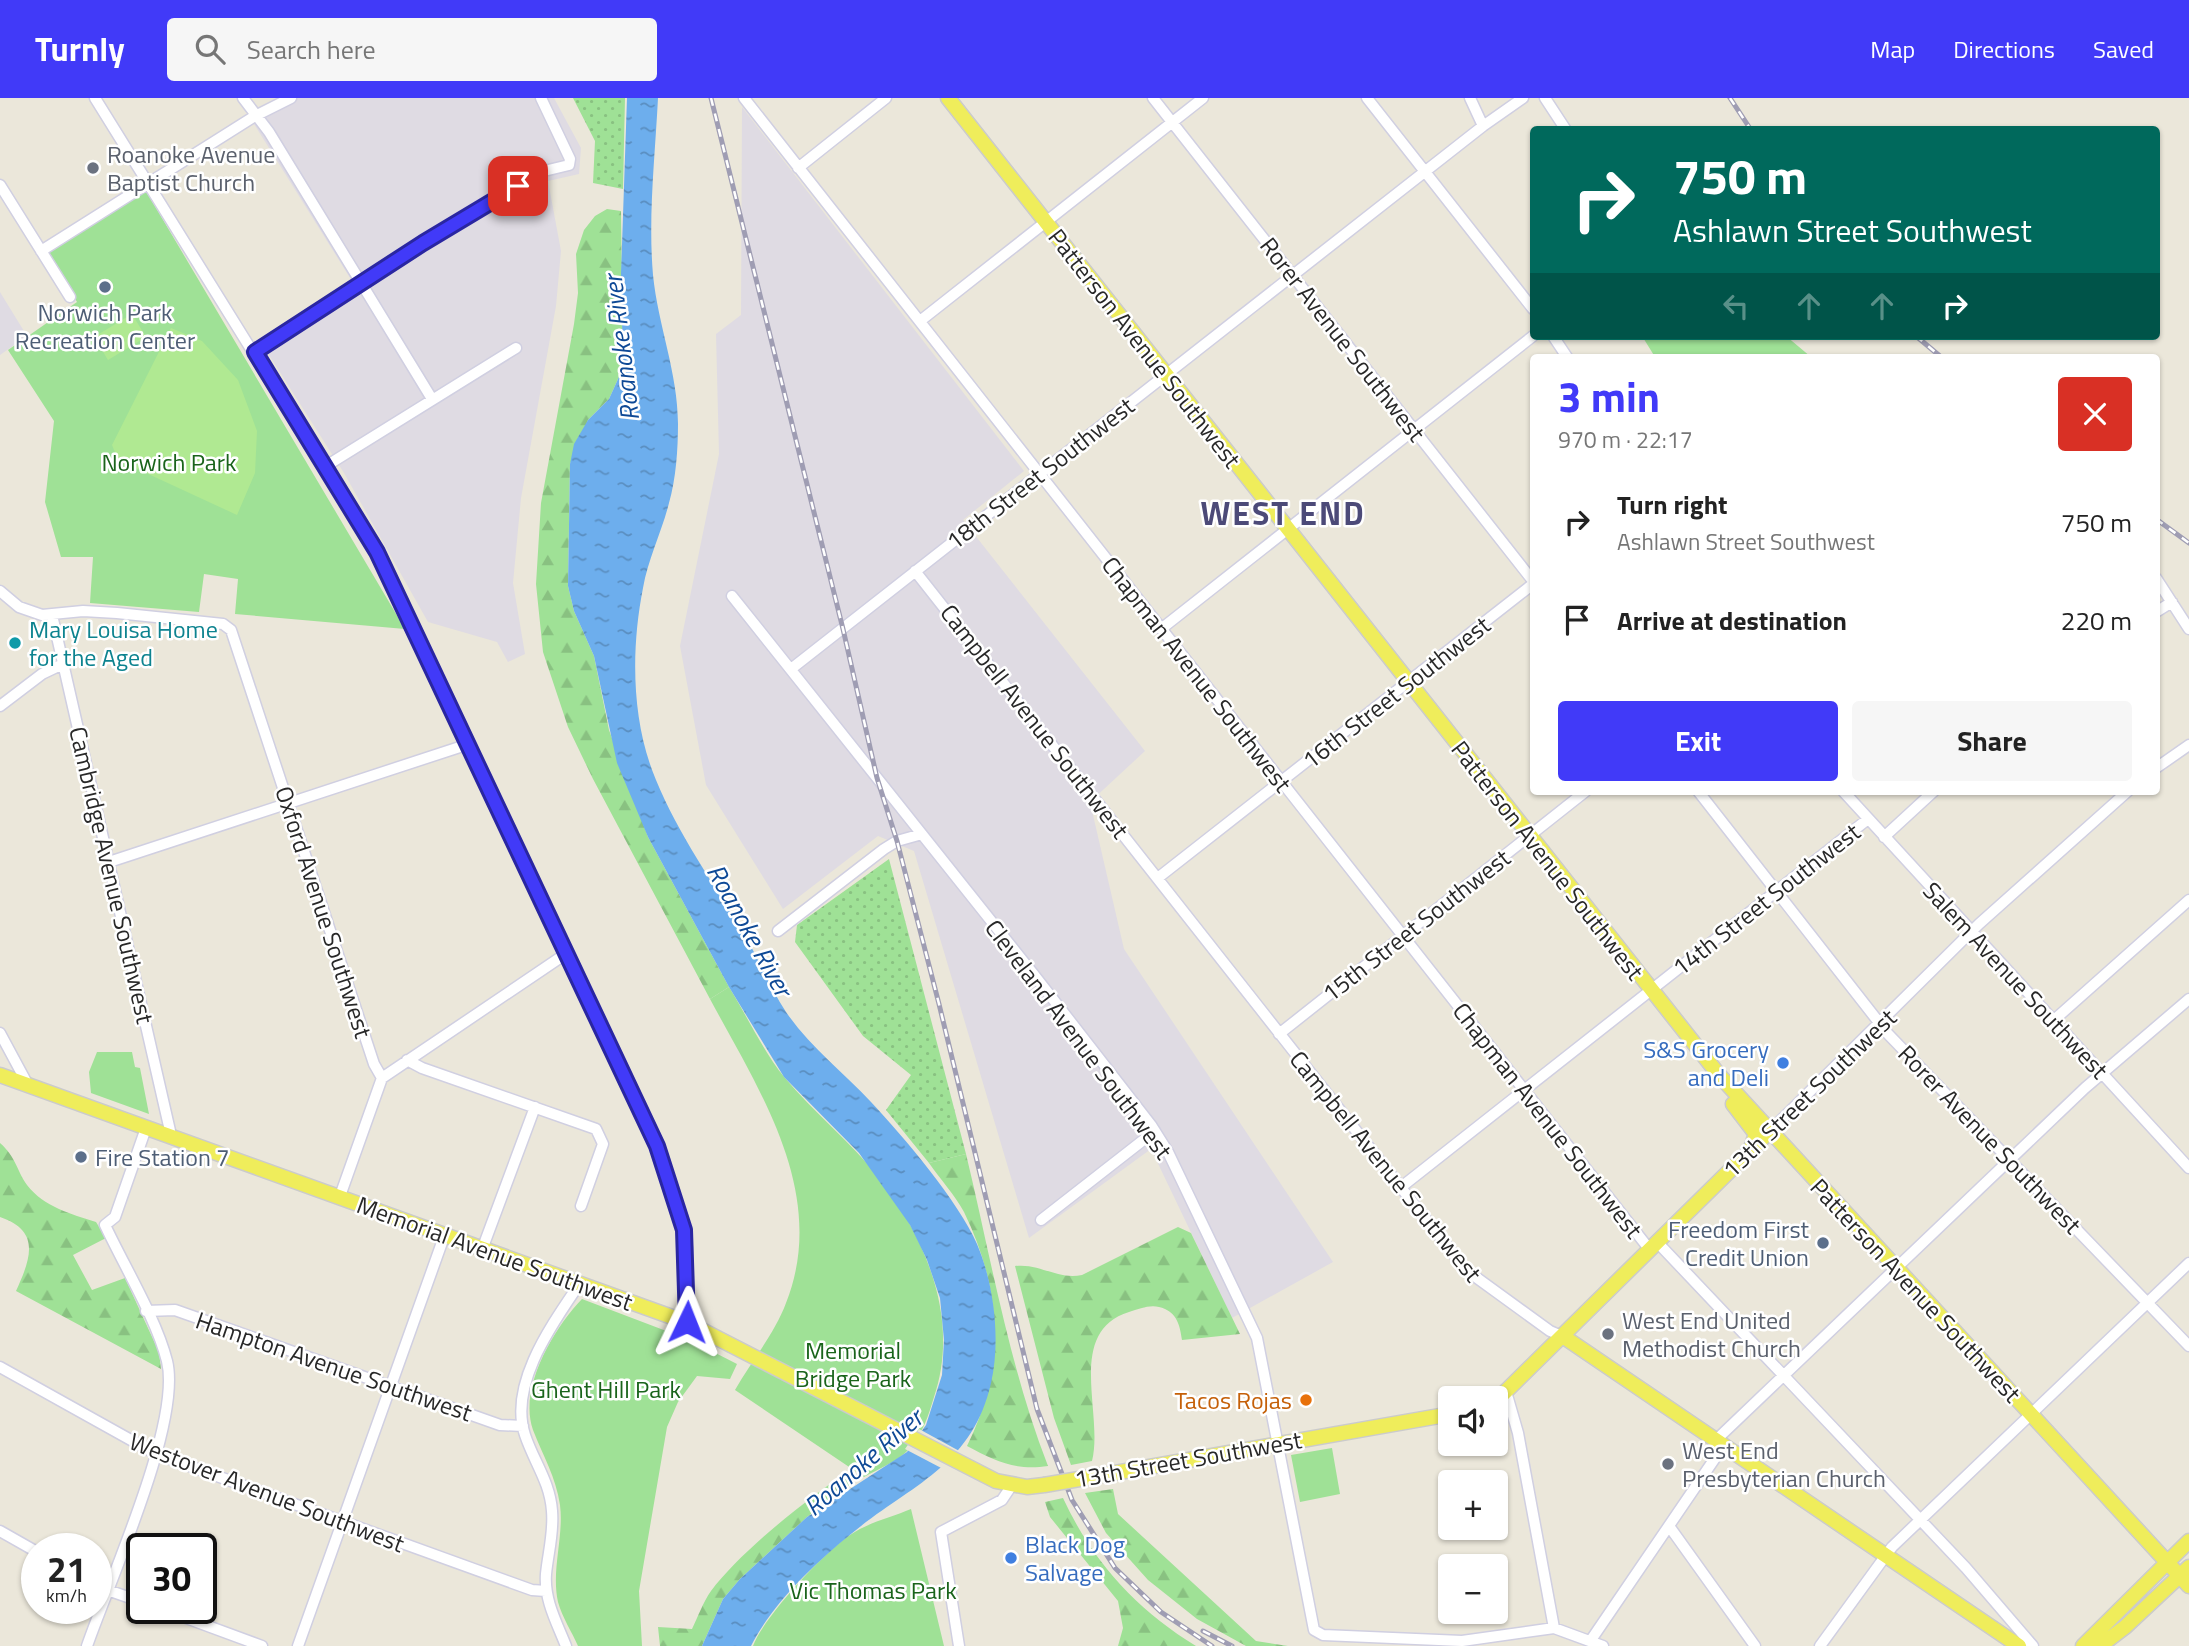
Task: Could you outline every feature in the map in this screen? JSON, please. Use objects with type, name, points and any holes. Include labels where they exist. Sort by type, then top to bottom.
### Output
[{"type":"main road","name":"Patterson Avenue Southwest","points":[[948,98],[1718,1075],[2167,1562],[2186,1577]]},
{"type":"main road","name":"Memorial Avenue Southwest","points":[[0,1075],[687,1322],[983,1474],[1012,1485]]},
{"type":"main road","points":[[1718,1075],[1724,1094],[1756,1134],[1746,1155]]},
{"type":"main road","name":"13th Street Southwest","points":[[1508,1391],[1770,1131]]},
{"type":"main road","name":"Campbell Avenue Southwest","points":[[1564,1337],[2019,1646]]},
{"type":"main road","name":"13th Street Southwest","points":[[1012,1485],[1044,1485],[1438,1416]]},
{"type":"main road","points":[[2083,1646],[2189,1541]]},
{"type":"main road","points":[[2099,1646],[2186,1577]]},
{"type":"street","points":[[95,98],[377,552],[657,1146],[676,1199],[687,1248],[687,1322]]},
{"type":"street","points":[[243,98],[269,132],[432,399]]},
{"type":"street","points":[[41,251],[256,116],[291,98]]},
{"type":"street","points":[[255,352],[540,172],[569,165],[570,159],[541,98]]},
{"type":"street","name":"Chapman Avenue Southwest","points":[[744,98],[1523,1090],[1654,1246],[1784,1376],[1920,1519],[2017,1625],[2032,1646]]},
{"type":"street","points":[[798,168],[886,98]]},
{"type":"street","name":"Rorer Avenue Southwest","points":[[1153,98],[1530,578]]},
{"type":"street","points":[[920,321],[1203,98]]},
{"type":"street","points":[[1367,98],[1530,305]]},
{"type":"street","points":[[1470,98],[1483,126]]},
{"type":"street","name":"18th Street Southwest","points":[[791,669],[1483,126],[1523,98]]},
{"type":"street","points":[[1545,98],[1563,126]]},
{"type":"street","points":[[0,185],[70,297]]},
{"type":"street","points":[[1161,629],[1530,338]]},
{"type":"street","points":[[326,466],[516,348]]},
{"type":"street","name":"Campbell Avenue Southwest","points":[[915,571],[1159,877],[1400,1188],[1476,1280],[1550,1331],[1564,1337]]},
{"type":"street","name":"16th Street Southwest","points":[[1159,877],[1530,584]]},
{"type":"street","points":[[2160,584],[2189,629]]},
{"type":"street","points":[[0,591],[29,611],[52,615]]},
{"type":"street","name":"Cleveland Avenue Southwest","points":[[732,596],[1155,1131],[1230,1277],[1257,1338],[1314,1630],[1323,1635],[1462,1641],[1554,1628]]},
{"type":"street","points":[[2160,610],[2172,602]]},
{"type":"street","name":"Oxford Avenue Southwest","points":[[52,615],[74,611],[117,613],[228,627],[374,1064],[382,1078]]},
{"type":"street","name":"Cambridge Avenue Southwest","points":[[52,615],[171,1135]]},
{"type":"street","points":[[0,706],[42,674],[63,664]]},
{"type":"street","points":[[109,862],[469,744]]},
{"type":"street","points":[[2160,765],[2189,745]]},
{"type":"street","name":"15th Street Southwest","points":[[1279,1034],[1581,795]]},
{"type":"street","name":"Rorer Avenue Southwest","points":[[1701,795],[1880,1024],[2189,1346]]},
{"type":"street","name":"Salem Avenue Southwest","points":[[1847,795],[2189,1168]]},
{"type":"street","name":"14th Street Southwest","points":[[1884,836],[1930,795]]},
{"type":"street","name":"13th Street Southwest","points":[[1770,1131],[1972,932],[2124,795]]},
{"type":"street","name":"14th Street Southwest","points":[[1400,1188],[1868,819]]},
{"type":"street","points":[[778,931],[884,849],[897,841],[922,834]]},
{"type":"street","points":[[2054,1020],[2189,900]]},
{"type":"street","points":[[340,1196],[382,1078],[567,953]]},
{"type":"street","points":[[1591,1640],[1669,1526],[1720,1443],[1784,1376],[2009,1160],[2189,999]]},
{"type":"street","points":[[0,1033],[28,1085]]},
{"type":"street","points":[[407,1059],[422,1068],[535,1107],[600,1133],[603,1144],[581,1206]]},
{"type":"street","points":[[483,1248],[535,1107]]},
{"type":"street","points":[[112,1561],[156,1454],[168,1409],[170,1378],[162,1345],[105,1225],[115,1217],[146,1128]]},
{"type":"street","points":[[1041,1220],[1155,1131]]},
{"type":"street","points":[[298,1646],[445,1234]]},
{"type":"street","points":[[1820,1646],[1885,1555],[2189,1264]]},
{"type":"street","points":[[566,1646],[546,1591],[553,1530],[552,1504],[548,1484],[523,1426],[524,1396],[535,1354],[580,1283]]},
{"type":"street","name":"Hampton Avenue Southwest","points":[[146,1311],[175,1310],[500,1425],[523,1426]]},
{"type":"street","name":"Westover Avenue Southwest","points":[[0,1367],[156,1454],[532,1590],[546,1591]]},
{"type":"street","points":[[1508,1412],[1518,1433],[1554,1628],[1603,1646]]},
{"type":"street","points":[[959,1646],[941,1532],[1002,1500],[1012,1485]]},
{"type":"street","points":[[1669,1526],[1755,1646]]},
{"type":"street","points":[[0,1531],[21,1543]]},
{"type":"street","points":[[87,1646],[92,1624]]},
{"type":"street","points":[[202,1624],[262,1646]]},
{"type":"shaded area","points":[[279,98],[554,98],[581,148],[579,174],[548,181],[561,251],[556,306],[521,498],[513,583],[525,654],[508,662],[497,642],[428,622],[344,473],[260,341],[352,281],[249,116]]},
{"type":"shaded area","points":[[742,107],[1024,471],[963,520],[1145,751],[1090,802],[1124,949],[1333,1262],[1232,1318],[1151,1149],[1029,1238],[914,851],[878,836],[783,909],[706,785],[680,646],[719,454],[716,334],[741,315]]},
{"type":"shaded area","points":[[0,292],[27,336],[0,355]]},
{"type":"green space","points":[[573,98],[625,98],[623,189],[593,183],[595,141]]},
{"type":"green space","name":"Norwich Park","points":[[146,191],[405,629],[235,614],[238,579],[204,574],[199,612],[90,603],[93,557],[61,557],[45,502],[54,421],[8,350],[77,302],[48,252]]},
{"type":"green space","points":[[607,209],[621,211],[623,368],[609,399],[588,420],[570,464],[568,586],[574,611],[594,656],[609,730],[648,837],[729,987],[710,999],[593,779],[568,727],[543,652],[536,584],[541,503],[574,324],[578,293],[576,254],[584,230],[595,216]]},
{"type":"green space","points":[[132,314],[146,337],[108,360],[94,337]]},
{"type":"green space","points":[[171,328],[202,341],[238,380],[257,431],[255,473],[237,515],[118,460],[112,445]]},
{"type":"green space","points":[[1644,340],[1791,340],[1807,354],[1653,354]]},
{"type":"green space","points":[[889,859],[966,1154],[929,1163],[886,1110],[911,1075],[863,1036],[795,942],[797,925]]},
{"type":"green space","name":"Memorial Bridge Park","points":[[729,987],[777,1068],[869,1165],[897,1203],[925,1255],[934,1282],[941,1311],[943,1339],[941,1368],[927,1418],[918,1437],[905,1453],[864,1477],[735,1390],[786,1303],[797,1262],[799,1223],[794,1183],[783,1145],[749,1070],[710,999]]},
{"type":"green space","points":[[97,1052],[132,1052],[135,1067],[140,1068],[149,1114],[91,1093],[89,1072]]},
{"type":"green space","points":[[0,1143],[13,1158],[27,1185],[41,1199],[58,1209],[96,1222],[106,1238],[73,1255],[92,1290],[125,1278],[159,1352],[161,1369],[16,1291],[29,1248],[22,1230],[0,1217]]},
{"type":"green space","points":[[966,1154],[1022,1390],[1048,1466],[1006,1464],[967,1446],[980,1417],[993,1358],[992,1300],[977,1241],[964,1212],[929,1163]]},
{"type":"green space","points":[[1178,1227],[1191,1233],[1240,1334],[1182,1340],[1176,1318],[1156,1306],[1129,1312],[1110,1322],[1098,1337],[1092,1356],[1092,1461],[1071,1465],[1054,1418],[1015,1266],[1033,1267],[1064,1275],[1082,1275]]},
{"type":"green space","name":"Ghent Hill Park","points":[[582,1299],[690,1340],[737,1364],[730,1379],[697,1376],[678,1402],[667,1427],[639,1591],[642,1646],[578,1646],[558,1602],[556,1578],[560,1505],[552,1476],[533,1430],[530,1396],[541,1360],[550,1342]]},
{"type":"green space","points":[[1332,1448],[1340,1494],[1300,1502],[1291,1455]]},
{"type":"green space","points":[[850,1470],[860,1477],[807,1517],[740,1579],[723,1599],[702,1646],[660,1646],[658,1627],[692,1629],[711,1591],[724,1575],[795,1510]]},
{"type":"green space","points":[[1113,1489],[1118,1514],[1256,1641],[1288,1646],[1246,1646],[1197,1619],[1148,1580],[1106,1533],[1085,1493]]},
{"type":"green space","points":[[1063,1498],[1088,1543],[1118,1582],[1154,1617],[1196,1646],[1118,1646],[1123,1628],[1118,1601],[1050,1517],[1045,1502]]},
{"type":"green space","name":"Vic Thomas Park","points":[[911,1509],[944,1646],[753,1646],[781,1603],[839,1544],[864,1527]]},
{"type":"water","points":[[627,98],[658,98],[652,187],[653,275],[675,386],[678,424],[673,484],[645,577],[636,635],[638,709],[648,757],[675,820],[744,934],[786,1012],[805,1037],[899,1133],[969,1227],[988,1277],[994,1312],[995,1349],[991,1383],[982,1412],[969,1435],[954,1455],[936,1472],[851,1534],[809,1571],[770,1615],[751,1646],[702,1646],[723,1599],[740,1579],[807,1517],[907,1452],[926,1425],[942,1375],[944,1340],[940,1298],[927,1260],[910,1225],[859,1153],[784,1077],[729,987],[648,837],[617,763],[594,656],[574,611],[568,586],[570,464],[574,444],[588,420],[609,399],[623,368],[621,274]]},
{"type":"pier","points":[[919,1429],[963,1453],[945,1470],[905,1449]]},
{"type":"railway","points":[[711,98],[843,629],[877,778],[897,841],[939,1004],[1037,1409],[1072,1500],[1115,1568],[1161,1612],[1212,1646]]},
{"type":"railway","points":[[1730,98],[1748,126]]},
{"type":"railway","points":[[1921,340],[1937,354]]},
{"type":"railway","points":[[2160,522],[2189,543]]},
{"type":"railway","points":[[1203,1631],[1232,1646]]},
{"type":"place","name":"Roanoke Avenue Baptist Church","points":[[93,168]]},
{"type":"place","name":"Norwich Park Recreation Center","points":[[105,287]]},
{"type":"place","name":"Mary Louisa Home for the Aged","points":[[15,643]]},
{"type":"place","name":"S&S Grocery and Deli","points":[[1783,1063]]},
{"type":"place","name":"Fire Station 7","points":[[81,1157]]},
{"type":"place","name":"Freedom First Credit Union","points":[[1823,1243]]},
{"type":"place","name":"West End United Methodist Church","points":[[1608,1334]]},
{"type":"place","name":"Tacos Rojas","points":[[1306,1400]]},
{"type":"place","name":"West End Presbyterian Church","points":[[1668,1464]]},
{"type":"place","name":"Black Dog Salvage","points":[[1011,1558]]},
{"type":"district","name":"WEST END","points":[[1283,513]]},
{"type":"route","points":[[518,186],[369,277],[255,352],[377,552],[657,1146],[684,1230],[687,1248],[687,1322]]},
{"type":"water label","name":"Roanoke River","points":[[621,348]]},
{"type":"water label","name":"Roanoke River","points":[[750,930]]},
{"type":"water label","name":"Roanoke River","points":[[863,1462]]}]
